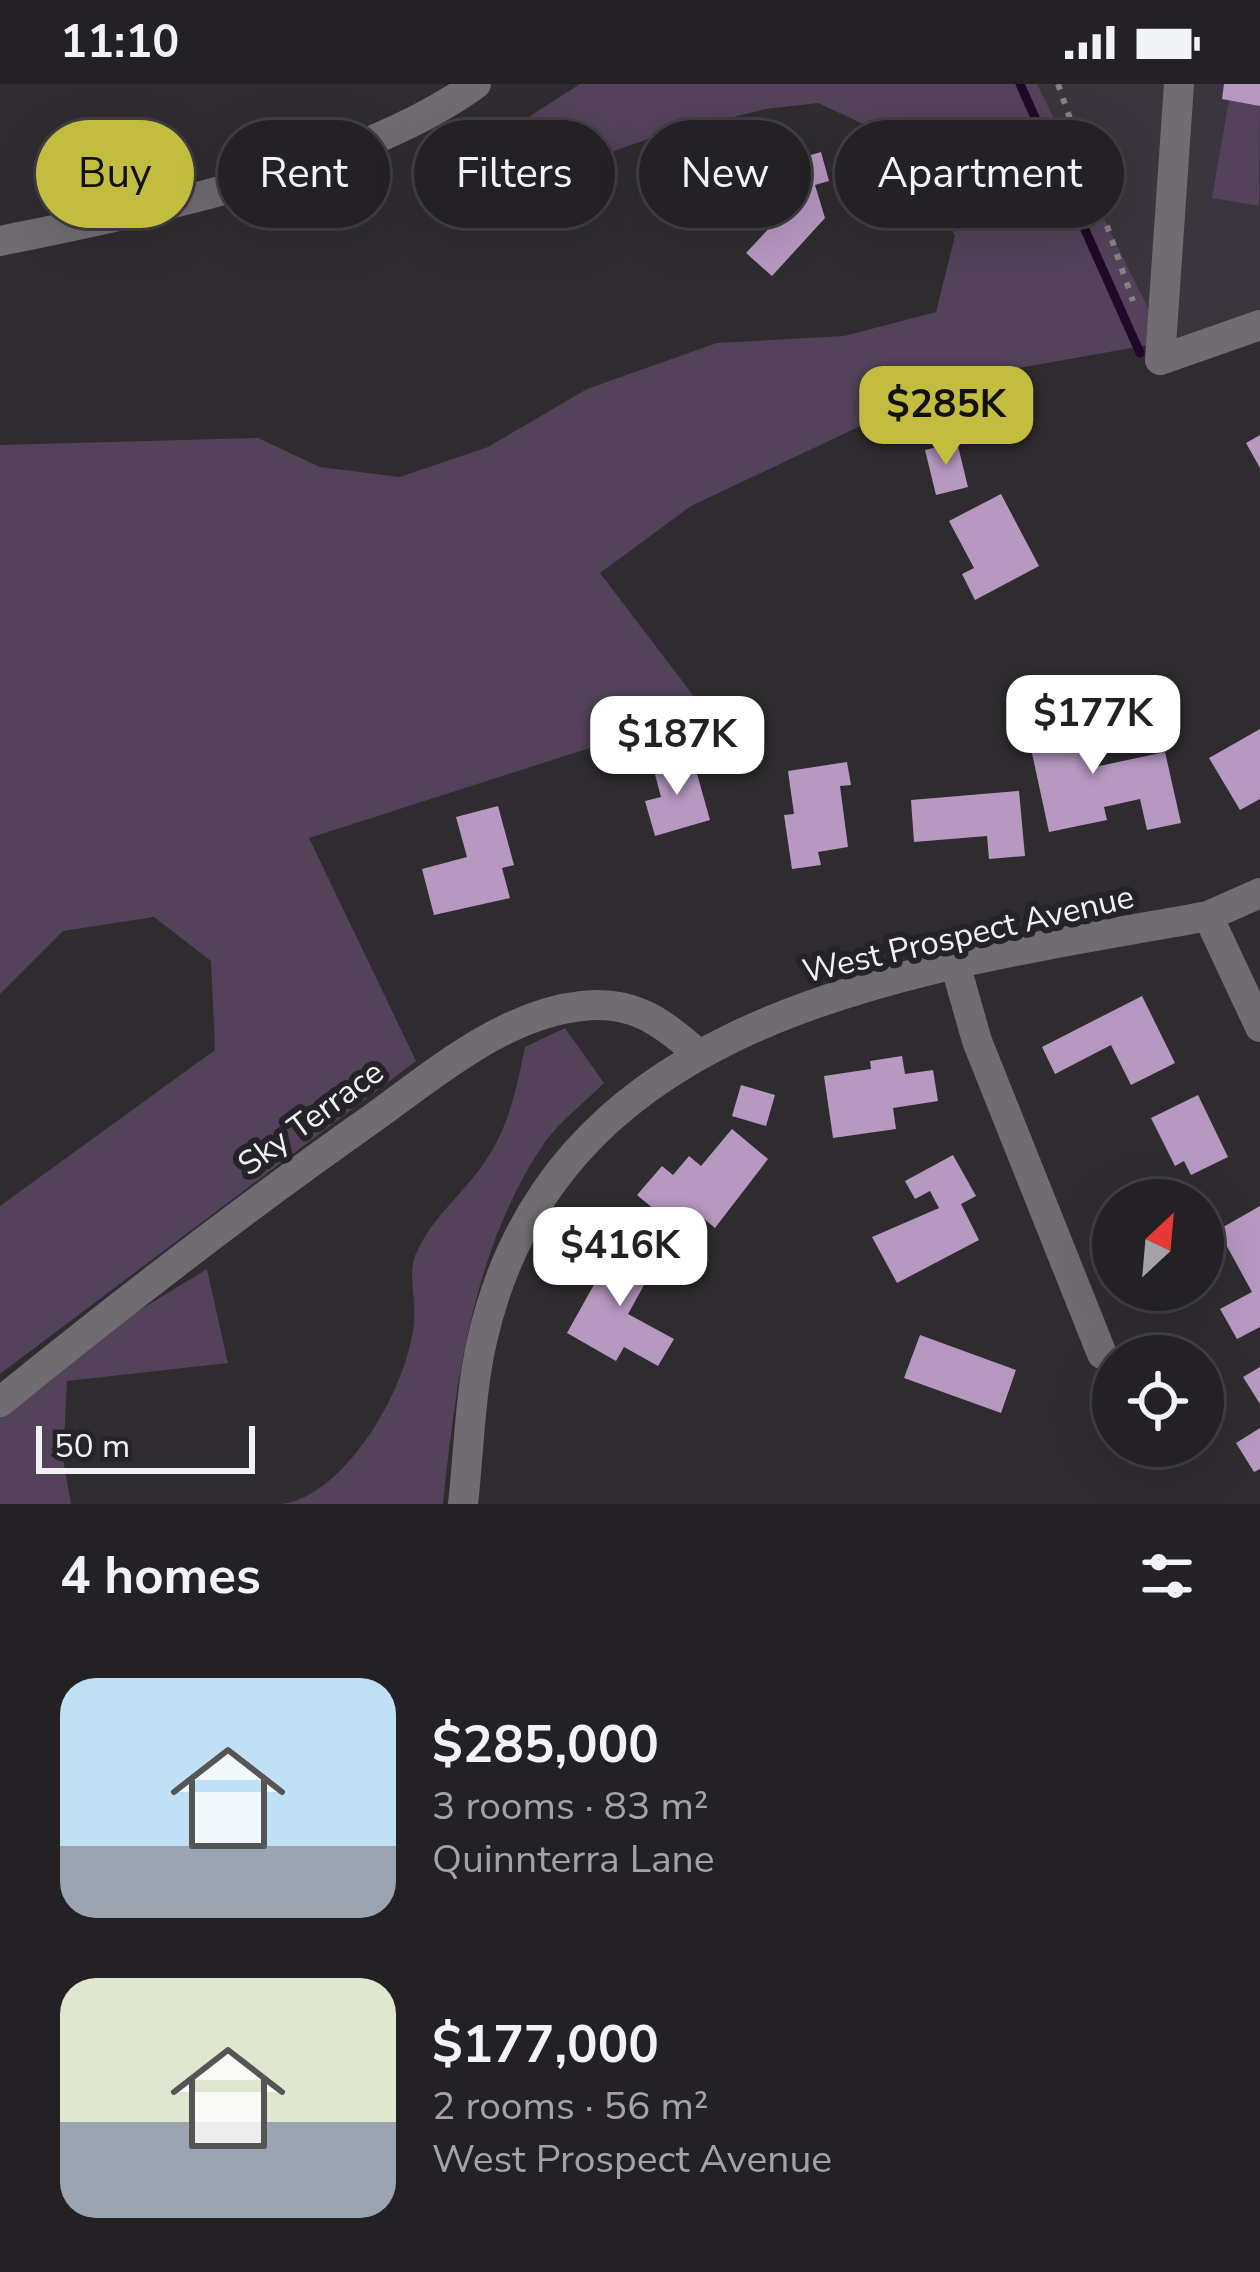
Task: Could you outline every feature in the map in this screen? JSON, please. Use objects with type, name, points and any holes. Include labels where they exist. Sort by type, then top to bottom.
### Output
[{"type":"street","points":[[0,241],[219,190],[371,140],[476,84]]},
{"type":"street","points":[[1179,84],[1160,360],[1260,325]]},
{"type":"street","name":"West Prospect Avenue","points":[[463,1504],[482,1341],[513,1253],[547,1188],[604,1119],[696,1052],[827,998],[1208,916],[1260,893]]},
{"type":"street","points":[[1208,916],[1260,1027]]},
{"type":"street","points":[[956,967],[977,1041],[1094,1335]]},
{"type":"street","name":"Sky Terrace","points":[[0,1402],[270,1188],[444,1064],[500,1036],[582,1006],[653,1015],[696,1052]]},
{"type":"path","points":[[1058,84],[1135,306]]},
{"type":"shaded area","points":[[580,84],[1037,84],[1055,120],[855,120],[818,103],[721,120],[639,120],[639,142],[615,151],[615,120],[524,120]]},
{"type":"shaded area","points":[[1037,84],[1260,84],[1260,315],[1165,342],[1108,228],[1124,228],[1124,120],[1055,120]]},
{"type":"shaded area","points":[[1229,100],[1260,106],[1259,206],[1212,198]]},
{"type":"shaded area","points":[[952,228],[1108,228],[1165,342],[962,378],[691,506],[600,573],[705,711],[309,838],[416,1061],[0,1374],[0,1206],[215,1050],[211,961],[154,917],[63,931],[0,994],[0,445],[258,438],[320,467],[400,477],[488,447],[587,389],[717,343],[844,336],[936,312],[955,236]]},
{"type":"shaded area","points":[[565,1028],[604,1083],[545,1142],[501,1226],[462,1363],[443,1504],[282,1504],[306,1496],[329,1480],[371,1433],[388,1404],[410,1346],[415,1256],[501,1134],[525,1047]]},
{"type":"shaded area","points":[[207,1269],[228,1363],[67,1381],[63,1458],[71,1504],[0,1504],[0,1413],[104,1332]]},
{"type":"building","points":[[1224,84],[1260,84],[1260,106],[1222,99]]},
{"type":"building","points":[[821,152],[829,181],[815,185],[825,218],[772,276],[746,253],[769,228],[811,228],[811,155]]},
{"type":"building","points":[[1260,435],[1260,468],[1246,443]]},
{"type":"building","points":[[957,442],[968,487],[936,495],[925,450]]},
{"type":"building","points":[[1001,494],[1039,566],[975,600],[962,574],[974,568],[949,521]]},
{"type":"building","points":[[1076,705],[1090,768],[1165,752],[1181,823],[1147,830],[1140,799],[1104,807],[1107,820],[1049,832],[1024,716]]},
{"type":"building","points":[[1260,729],[1260,799],[1240,810],[1209,758]]},
{"type":"building","points":[[692,756],[710,820],[655,836],[645,801],[661,797],[653,767]]},
{"type":"building","points":[[847,762],[851,785],[840,786],[848,847],[818,852],[821,865],[792,869],[784,815],[794,814],[788,771]]},
{"type":"building","points":[[1019,791],[1025,856],[989,859],[987,836],[914,842],[911,800]]},
{"type":"building","points":[[498,806],[514,865],[502,868],[510,898],[434,915],[422,869],[467,857],[456,817]]},
{"type":"building","points":[[1142,996],[1175,1063],[1131,1085],[1111,1045],[1055,1074],[1042,1047]]},
{"type":"building","points":[[902,1056],[905,1074],[933,1070],[938,1101],[893,1108],[896,1129],[833,1138],[824,1076],[871,1069],[870,1061]]},
{"type":"building","points":[[741,1085],[775,1095],[766,1126],[732,1116]]},
{"type":"building","points":[[1198,1095],[1228,1157],[1191,1175],[1184,1161],[1175,1166],[1151,1118]]},
{"type":"building","points":[[732,1129],[768,1159],[715,1228],[697,1213],[686,1227],[671,1214],[667,1220],[637,1195],[662,1166],[673,1175],[689,1156],[701,1166]]},
{"type":"building","points":[[953,1155],[976,1196],[961,1204],[979,1240],[897,1283],[872,1237],[939,1208],[930,1191],[915,1199],[905,1181]]},
{"type":"building","points":[[1260,1206],[1260,1327],[1237,1339],[1221,1311],[1252,1292],[1224,1241],[1224,1227]]},
{"type":"building","points":[[620,1238],[658,1260],[628,1314],[674,1339],[658,1366],[624,1347],[616,1361],[567,1333]]},
{"type":"building","points":[[920,1335],[1016,1370],[1001,1413],[904,1378]]},
{"type":"building","points":[[1260,1367],[1260,1404],[1243,1377]]},
{"type":"building","points":[[1260,1428],[1260,1469],[1254,1472],[1236,1443]]},
{"type":"waterway","points":[[1020,84],[1140,353]]}]
